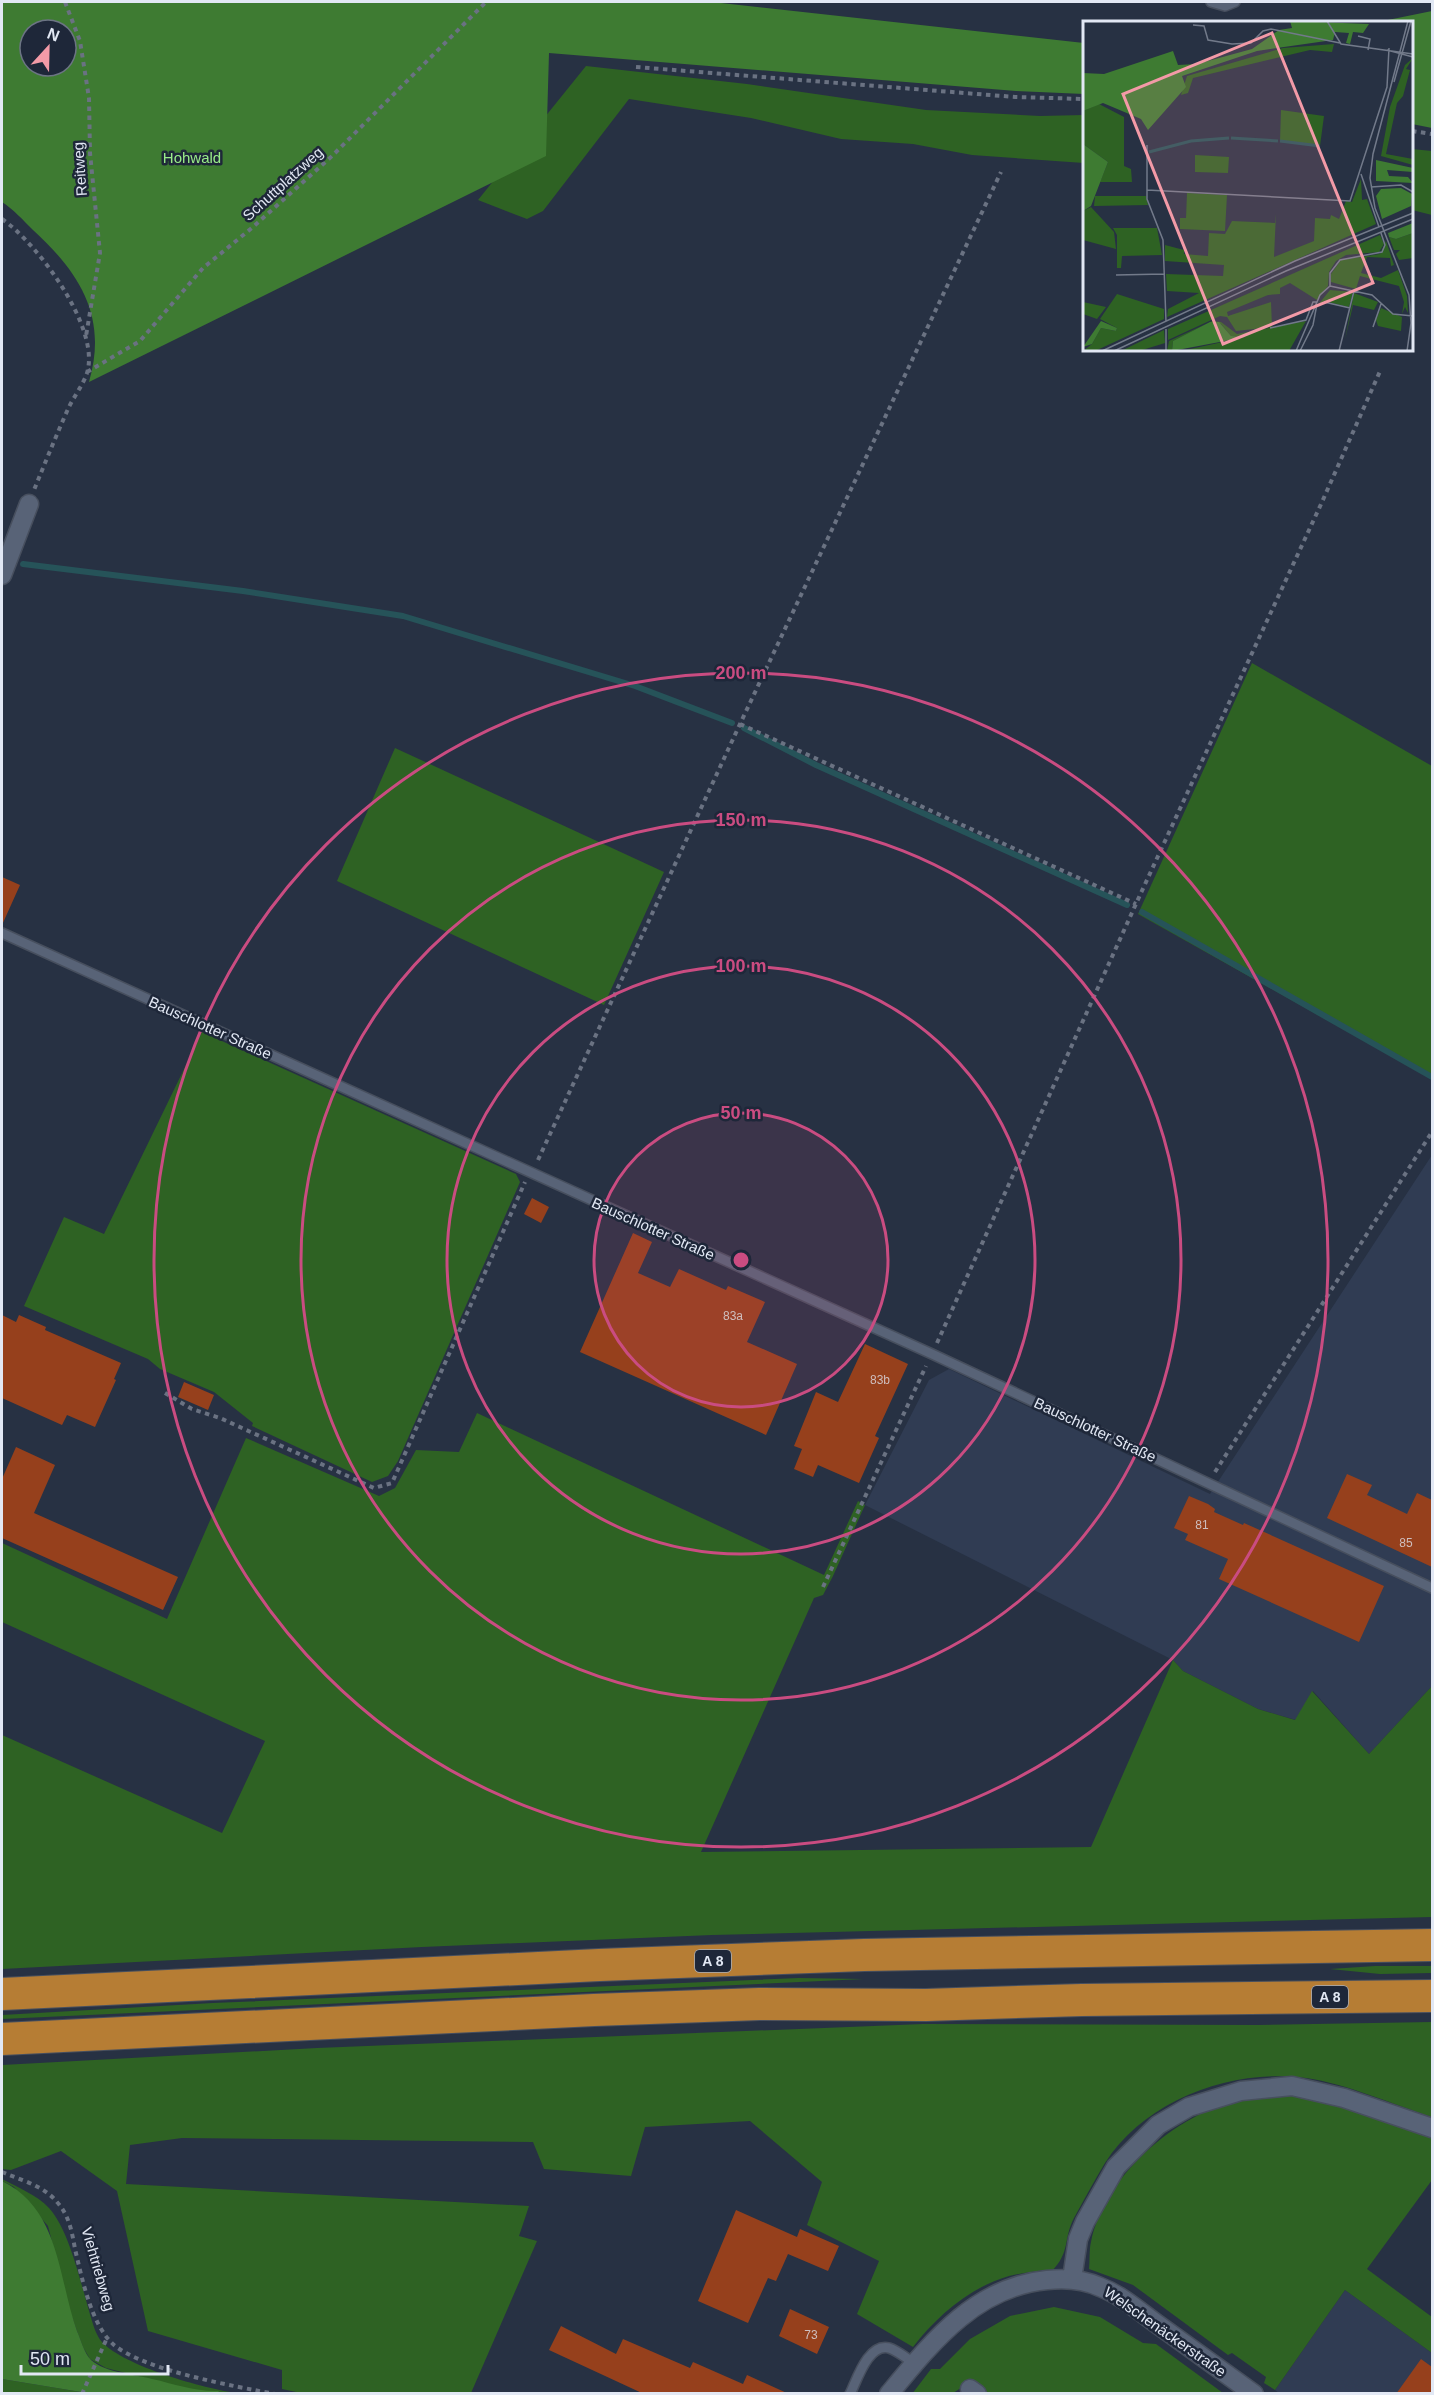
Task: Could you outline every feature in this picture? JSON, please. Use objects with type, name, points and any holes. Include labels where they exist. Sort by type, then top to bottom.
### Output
[{"type":"highway","name":"A 8","points":[[2,1994],[587,1965],[864,1955],[1432,1945]]},
{"type":"highway","name":"A 8","points":[[2,2039],[288,2024],[748,2005],[926,2005],[1082,2000],[1432,1996]]},
{"type":"street","points":[[2,575],[28,504]]},
{"type":"street","points":[[897,2390],[914,2363],[956,2320],[990,2296],[1019,2284],[1072,2279],[1078,2239],[1092,2207],[1112,2173],[1151,2130],[1189,2107],[1240,2091],[1292,2086],[1344,2098],[1432,2128]]},
{"type":"street","name":"Welschenäckerstraße","points":[[1072,2279],[1087,2282],[1115,2294],[1253,2394]]},
{"type":"lane","points":[[1211,2],[1225,6],[1235,2]]},
{"type":"lane","name":"Bauschlotter Straße","points":[[2,933],[932,1354],[1432,1588]]},
{"type":"lane","points":[[850,2394],[869,2356],[876,2350],[892,2349],[914,2363]]},
{"type":"path","name":"Reitweg","points":[[66,2],[80,41],[89,98],[90,153],[100,253],[86,336]]},
{"type":"path","name":"Schuttplatzweg","points":[[87,372],[140,341],[203,268],[253,227],[332,156],[486,2]]},
{"type":"path","points":[[636,67],[1015,97],[1083,99]]},
{"type":"path","points":[[1413,131],[1432,134]]},
{"type":"path","points":[[165,1393],[192,1409],[220,1418],[374,1488],[392,1483],[529,1173],[542,1154],[740,724],[1001,172]]},
{"type":"path","points":[[2,219],[26,240],[54,274],[78,316],[86,336],[87,372],[63,421],[28,504]]},
{"type":"path","points":[[823,1587],[932,1354],[1381,369]]},
{"type":"path","points":[[740,724],[1136,904]]},
{"type":"path","points":[[1209,1483],[1432,1132]]},
{"type":"path","name":"Viehtriebweg","points":[[2,2172],[35,2186],[58,2203],[72,2232],[92,2309],[107,2338],[126,2353],[157,2366],[236,2387],[275,2394]]},
{"type":"path","points":[[82,2394],[107,2338]]},
{"type":"shaded area","points":[[1432,1155],[1432,1686],[1369,1754],[1313,1691],[1296,1720],[1258,1709],[1183,1671],[1173,1660],[865,1505],[929,1380],[949,1369],[1210,1494]]},
{"type":"shaded area","points":[[1345,2290],[1432,2353],[1432,2393],[1280,2394],[1275,2390]]},
{"type":"green space","name":"Hohwald","points":[[2,2],[712,2],[1083,43],[1083,94],[1016,91],[549,53],[546,156],[89,382],[94,359],[95,337],[86,298],[64,263],[22,219],[2,202]]},
{"type":"green space","points":[[1432,11],[1432,128],[1413,124],[1413,21],[1383,21]]},
{"type":"green space","points":[[586,66],[747,84],[926,110],[1040,116],[1083,115],[1083,163],[972,155],[913,144],[841,139],[751,118],[629,99],[543,211],[527,219],[478,200]]},
{"type":"green space","points":[[1413,149],[1432,151],[1432,215],[1413,210]]},
{"type":"green space","points":[[1252,663],[1432,766],[1432,1079],[1138,914]]},
{"type":"green space","points":[[395,748],[664,872],[604,1005],[337,881]]},
{"type":"green space","points":[[202,1032],[516,1174],[520,1182],[398,1461],[388,1476],[372,1482],[252,1426],[253,1423],[214,1392],[160,1369],[148,1359],[24,1306],[64,1217],[104,1234]]},
{"type":"green space","points":[[477,1413],[824,1575],[858,1501],[865,1505],[823,1595],[814,1598],[701,1852],[1091,1847],[1173,1660],[1183,1671],[1258,1709],[1295,1720],[1312,1691],[1369,1754],[1432,1686],[1432,1917],[712,1935],[422,1947],[2,1969],[2,1735],[222,1833],[265,1741],[2,1622],[2,1543],[167,1619],[246,1438],[379,1496],[395,1488],[416,1450],[459,1452]]},
{"type":"green space","points":[[1432,1966],[1432,1973],[1380,1974],[1330,1969]]},
{"type":"green space","points":[[799,1978],[864,1979],[2,2019],[2,2015],[213,2003]]},
{"type":"green space","points":[[1432,2022],[1432,2117],[1353,2090],[1306,2078],[1278,2076],[1250,2078],[1194,2093],[1167,2105],[1143,2121],[1122,2141],[1105,2163],[1074,2218],[1064,2252],[1051,2272],[1045,2270],[1013,2275],[981,2287],[955,2304],[913,2347],[857,2314],[879,2261],[807,2225],[822,2182],[750,2121],[645,2127],[631,2176],[544,2169],[533,2142],[182,2138],[130,2145],[126,2184],[529,2206],[519,2236],[537,2241],[471,2393],[306,2394],[282,2389],[282,2370],[148,2331],[117,2191],[61,2151],[11,2170],[2,2169],[2,2065],[317,2048],[923,2024],[1258,2025]]},
{"type":"green space","points":[[1298,2096],[1355,2109],[1432,2134],[1432,2180],[1367,2269],[1432,2317],[1432,2353],[1345,2290],[1275,2390],[1264,2383],[1266,2377],[1232,2353],[1228,2355],[1133,2285],[1089,2269],[1090,2248],[1099,2216],[1112,2192],[1130,2168],[1174,2129],[1225,2104],[1257,2097]]},
{"type":"green space","points":[[2,2179],[39,2199],[57,2219],[76,2266],[95,2330],[102,2342],[128,2360],[146,2368],[206,2387],[237,2393],[200,2392],[106,2368],[90,2359],[70,2312],[48,2226],[14,2187]]},
{"type":"green space","points":[[2,2181],[21,2193],[36,2209],[46,2227],[54,2247],[77,2331],[91,2360],[104,2368],[194,2389],[219,2391],[218,2393],[87,2393],[2,2379]]},
{"type":"green space","points":[[1054,2307],[1100,2317],[1143,2343],[1156,2344],[1223,2393],[990,2394],[972,2381],[953,2393],[912,2394],[931,2369],[940,2369],[970,2339],[1010,2316]]},
{"type":"green space","points":[[2,2379],[87,2393],[2,2393]]},
{"type":"building","points":[[2,877],[20,885],[2,925]]},
{"type":"building","points":[[532,1198],[549,1207],[541,1223],[524,1214]]},
{"type":"building","points":[[633,1233],[652,1242],[638,1273],[670,1287],[679,1269],[726,1290],[728,1286],[765,1302],[747,1342],[797,1364],[766,1435],[580,1352]]},
{"type":"building","points":[[2,1315],[16,1322],[19,1315],[46,1327],[45,1330],[121,1363],[95,1427],[67,1415],[62,1425],[2,1398]]},
{"type":"building","points":[[865,1344],[908,1364],[875,1436],[879,1438],[859,1483],[818,1465],[813,1477],[794,1469],[802,1449],[794,1446],[816,1392],[838,1402]]},
{"type":"building","points":[[184,1382],[214,1395],[208,1410],[178,1397]]},
{"type":"building","points":[[16,1447],[55,1465],[34,1513],[178,1577],[163,1610],[2,1538],[2,1479]]},
{"type":"building","points":[[1347,1474],[1372,1485],[1367,1495],[1407,1514],[1417,1493],[1432,1500],[1432,1567],[1327,1518]]},
{"type":"building","points":[[1189,1496],[1208,1504],[1215,1509],[1214,1512],[1243,1525],[1244,1523],[1384,1586],[1359,1642],[1219,1579],[1228,1559],[1185,1540],[1188,1534],[1174,1528]]},
{"type":"building","points":[[736,2210],[797,2237],[800,2229],[839,2246],[828,2271],[788,2254],[776,2281],[768,2278],[748,2323],[698,2301]]},
{"type":"building","points":[[790,2309],[829,2327],[817,2354],[779,2336]]},
{"type":"building","points":[[561,2326],[616,2354],[623,2339],[690,2368],[693,2362],[743,2384],[747,2375],[789,2394],[644,2394],[549,2350]]},
{"type":"building","points":[[1421,2359],[1432,2367],[1432,2394],[1396,2394]]},
{"type":"waterway","points":[[23,564],[243,591],[403,616],[635,686],[732,723]]},
{"type":"waterway","points":[[744,728],[816,765],[1127,905]]},
{"type":"waterway","points":[[1142,912],[1432,1077]]}]
